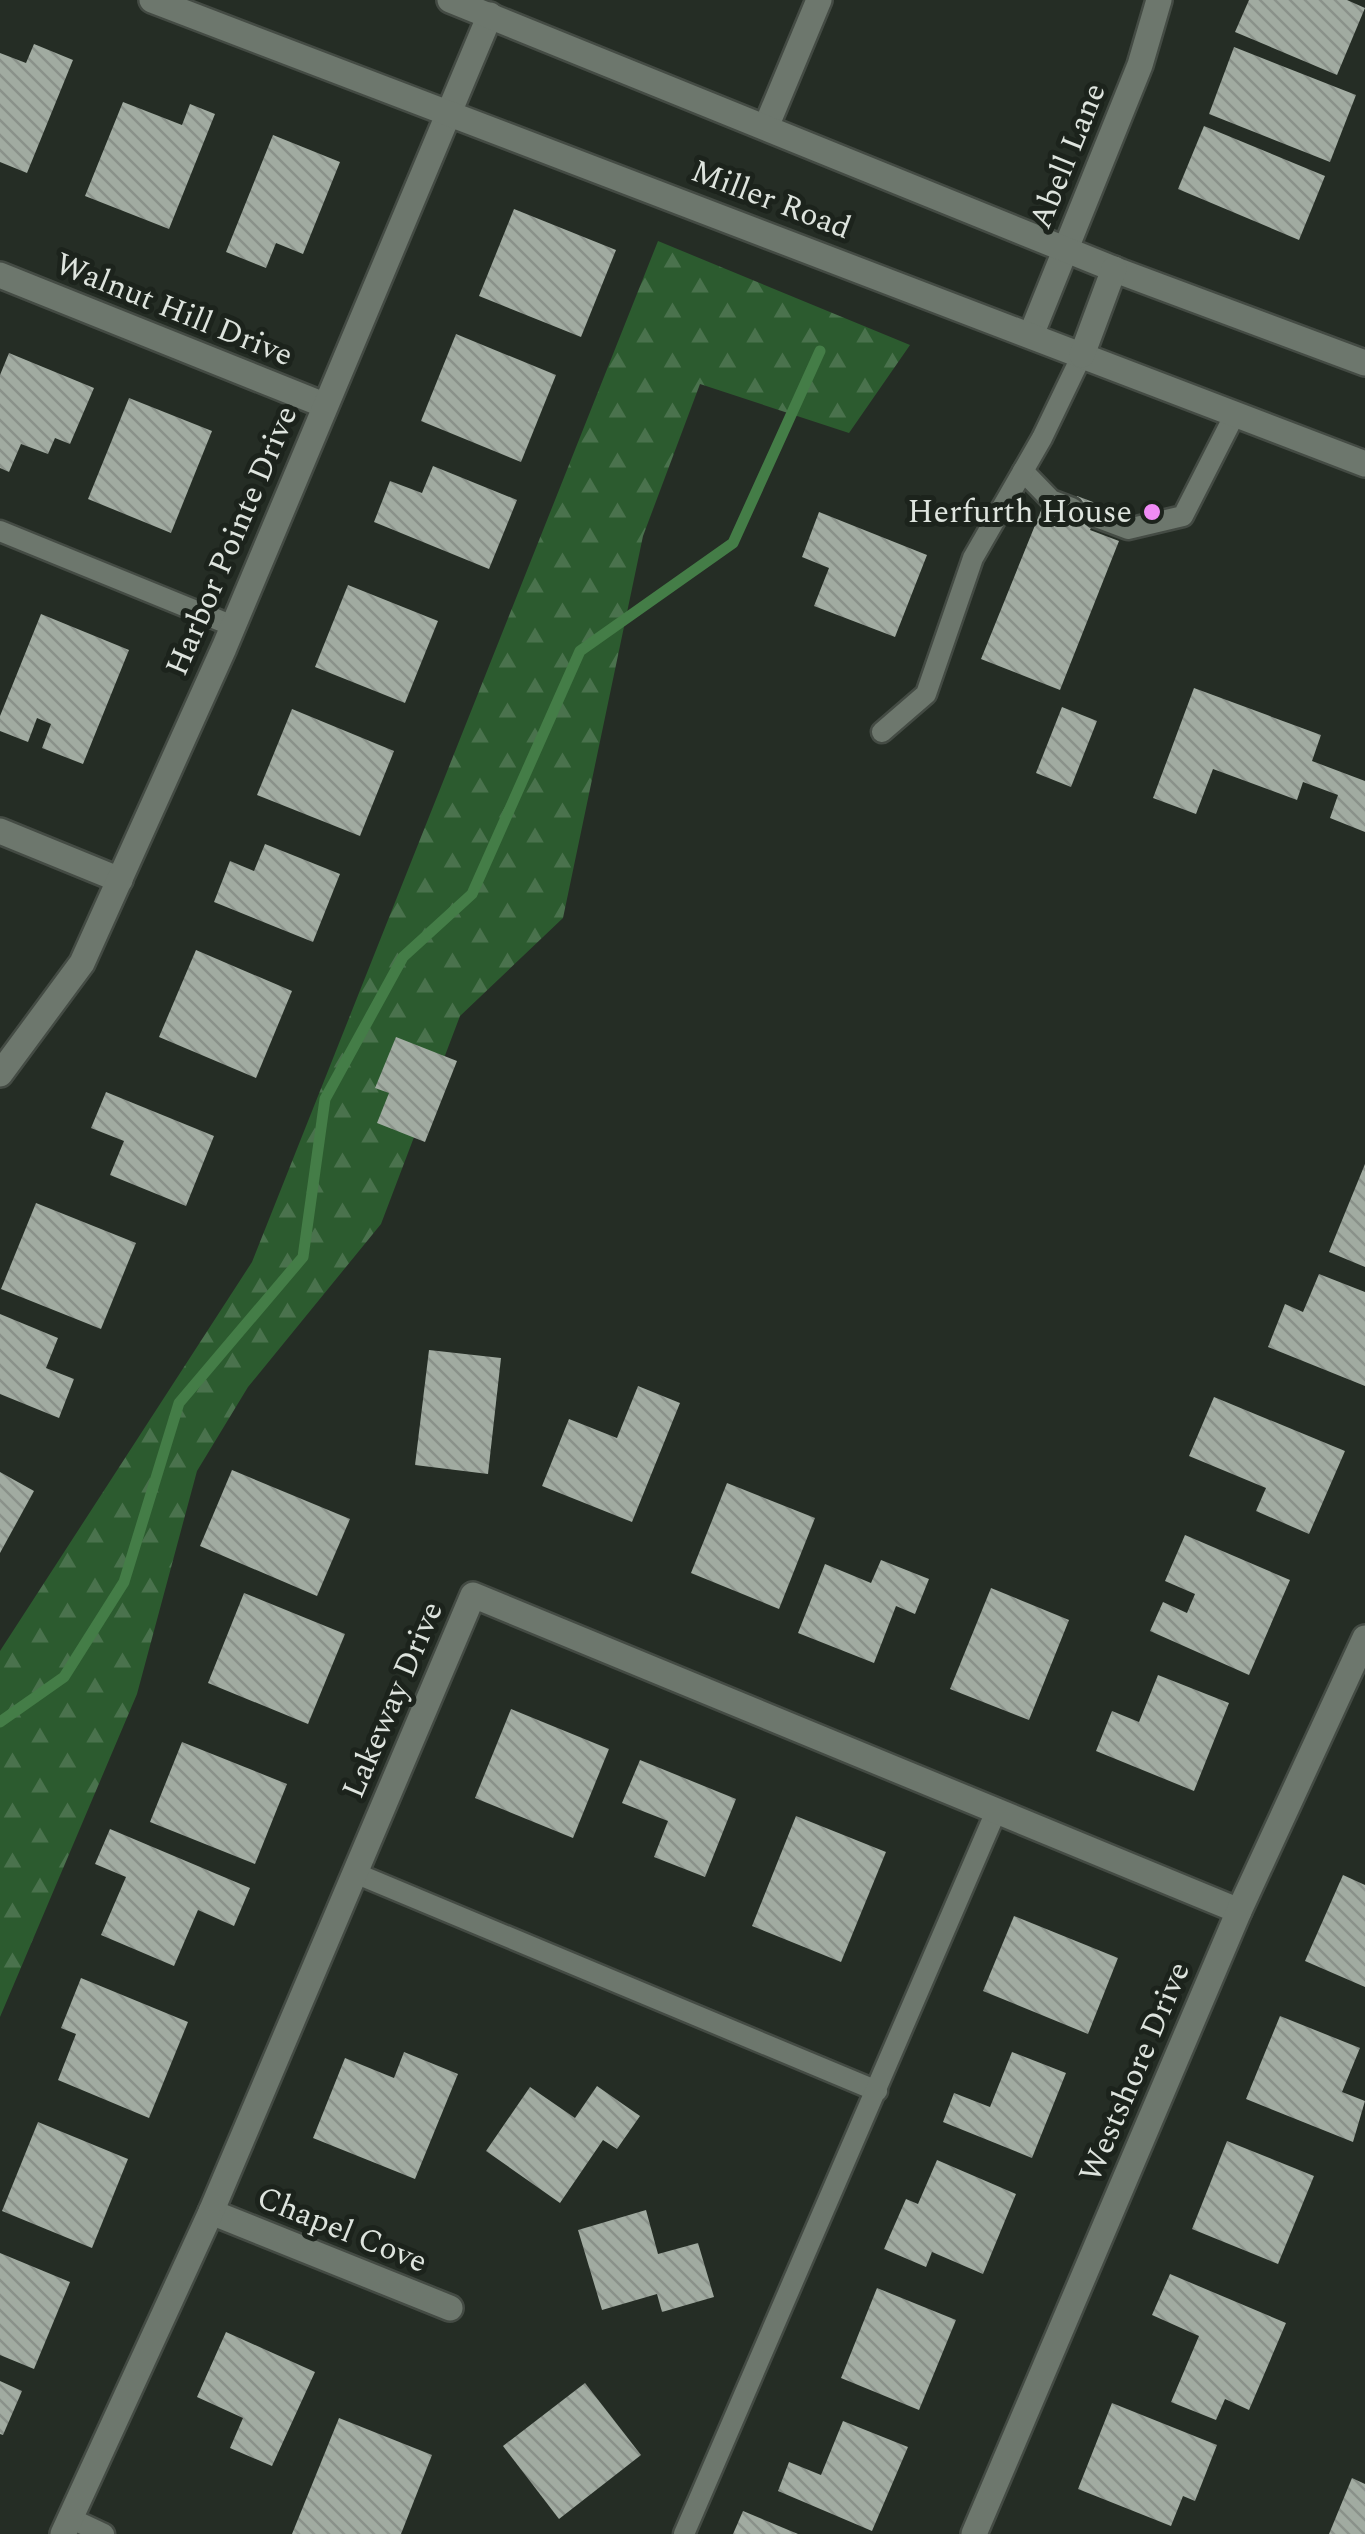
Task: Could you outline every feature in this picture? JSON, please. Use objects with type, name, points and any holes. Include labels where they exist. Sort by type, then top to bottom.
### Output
[{"type":"street","name":"Miller Road","points":[[152,0],[1365,464]]},
{"type":"street","name":"Miller Road","points":[[450,0],[1114,269],[1365,363]]},
{"type":"street","points":[[766,128],[819,0]]},
{"type":"street","name":"Abell Lane","points":[[1031,335],[1140,64],[1158,0]]},
{"type":"street","name":"Harbor Pointe Drive","points":[[0,1074],[82,963],[233,626],[490,15]]},
{"type":"street","points":[[1082,355],[1114,269]]},
{"type":"street","name":"Walnut Hill Drive","points":[[0,274],[324,405]]},
{"type":"street","points":[[0,832],[120,880]]},
{"type":"street","name":"Lakeway Drive","points":[[67,2526],[211,2212],[473,1595],[1239,1911]]},
{"type":"street","name":"Westshore Drive","points":[[974,2534],[1239,1911],[1365,1638]]},
{"type":"street","name":"Chapel Cove","points":[[211,2212],[450,2308]]},
{"type":"lane","points":[[882,732],[926,694],[973,558],[1023,472],[1082,355]]},
{"type":"lane","points":[[1096,517],[1128,529],[1183,516],[1235,414]]},
{"type":"lane","points":[[1023,472],[1050,500],[1072,508]]},
{"type":"lane","points":[[0,531],[233,626]]},
{"type":"lane","points":[[684,2534],[997,1809]]},
{"type":"lane","points":[[355,1874],[877,2091]]},
{"type":"lane","points":[[67,2526],[104,2534]]},
{"type":"green space","points":[[658,241],[910,345],[849,433],[700,384],[643,536],[563,918],[460,1016],[381,1224],[248,1387],[197,1471],[137,1694],[0,2017],[0,1651],[252,1262]]},
{"type":"building","points":[[1249,0],[1347,0],[1365,8],[1337,75],[1235,32]]},
{"type":"building","points":[[34,44],[73,60],[27,173],[0,162],[0,53],[26,63]]},
{"type":"building","points":[[1234,47],[1356,95],[1330,162],[1209,114]]},
{"type":"building","points":[[123,102],[182,125],[190,104],[215,114],[169,229],[85,196]]},
{"type":"building","points":[[1204,126],[1325,176],[1299,240],[1178,189]]},
{"type":"building","points":[[273,135],[340,162],[303,254],[276,243],[266,268],[226,252]]},
{"type":"building","points":[[514,209],[616,250],[581,337],[479,296]]},
{"type":"building","points":[[456,334],[556,375],[521,462],[421,421]]},
{"type":"building","points":[[9,353],[94,388],[70,444],[55,438],[48,454],[21,444],[9,472],[0,468],[0,375]]},
{"type":"building","points":[[129,398],[212,431],[171,533],[88,499]]},
{"type":"building","points":[[433,466],[517,500],[489,569],[374,522],[390,481],[422,493]]},
{"type":"building","points":[[1077,496],[1101,505],[1090,530],[1119,541],[1060,690],[981,659],[1042,508],[1068,518]]},
{"type":"building","points":[[819,512],[927,555],[895,637],[814,606],[829,568],[802,557]]},
{"type":"building","points":[[348,585],[438,621],[405,703],[315,667]]},
{"type":"building","points":[[41,614],[129,650],[83,764],[42,748],[51,724],[37,718],[28,742],[0,731],[0,716]]},
{"type":"building","points":[[1194,688],[1321,735],[1312,761],[1365,781],[1365,832],[1330,818],[1338,795],[1303,782],[1297,800],[1213,769],[1196,814],[1153,798]]},
{"type":"building","points":[[1062,707],[1097,721],[1071,787],[1036,773]]},
{"type":"building","points":[[292,709],[394,751],[360,836],[257,795]]},
{"type":"building","points":[[265,844],[340,874],[313,942],[214,902],[230,861],[254,871]]},
{"type":"building","points":[[196,950],[292,991],[256,1078],[159,1037]]},
{"type":"building","points":[[396,1037],[457,1061],[425,1142],[377,1123],[389,1093],[375,1088]]},
{"type":"building","points":[[106,1092],[214,1136],[186,1206],[110,1175],[124,1141],[91,1128]]},
{"type":"building","points":[[1365,1164],[1365,1267],[1329,1252]]},
{"type":"building","points":[[36,1203],[136,1243],[101,1329],[1,1289]]},
{"type":"building","points":[[1319,1274],[1365,1292],[1365,1386],[1268,1347],[1285,1304],[1303,1312]]},
{"type":"building","points":[[0,1314],[58,1338],[46,1368],[74,1379],[59,1418],[0,1394]]},
{"type":"building","points":[[429,1350],[501,1358],[488,1474],[415,1465]]},
{"type":"building","points":[[638,1386],[680,1403],[632,1522],[542,1486],[569,1419],[617,1438]]},
{"type":"building","points":[[1214,1397],[1345,1451],[1309,1534],[1256,1511],[1266,1488],[1189,1456]]},
{"type":"building","points":[[232,1470],[350,1519],[317,1596],[200,1546]]},
{"type":"building","points":[[0,1472],[34,1491],[0,1553]]},
{"type":"building","points":[[727,1483],[815,1518],[779,1609],[691,1573]]},
{"type":"building","points":[[1185,1535],[1290,1580],[1249,1675],[1150,1631],[1163,1602],[1187,1613],[1195,1594],[1165,1581]]},
{"type":"building","points":[[881,1560],[929,1579],[915,1614],[896,1606],[874,1663],[798,1633],[825,1564],[871,1583]]},
{"type":"building","points":[[991,1588],[1069,1620],[1029,1720],[950,1689]]},
{"type":"building","points":[[244,1593],[345,1634],[308,1724],[208,1683]]},
{"type":"building","points":[[1158,1675],[1229,1703],[1194,1791],[1096,1751],[1112,1711],[1139,1722]]},
{"type":"building","points":[[511,1709],[609,1749],[573,1838],[475,1798]]},
{"type":"building","points":[[182,1742],[287,1784],[255,1864],[150,1822]]},
{"type":"building","points":[[640,1760],[736,1799],[705,1877],[654,1857],[668,1821],[622,1803]]},
{"type":"building","points":[[796,1816],[886,1852],[841,1962],[752,1926]]},
{"type":"building","points":[[110,1829],[250,1888],[234,1926],[198,1910],[174,1966],[101,1935],[126,1877],[95,1864]]},
{"type":"building","points":[[1343,1875],[1365,1885],[1365,1987],[1305,1961]]},
{"type":"building","points":[[1014,1916],[1118,1958],[1088,2034],[983,1991]]},
{"type":"building","points":[[81,1978],[188,2022],[149,2118],[58,2080],[76,2034],[61,2028]]},
{"type":"building","points":[[1280,2016],[1360,2048],[1342,2092],[1365,2101],[1353,2142],[1246,2099]]},
{"type":"building","points":[[404,2052],[458,2074],[415,2179],[313,2138],[345,2058],[394,2078]]},
{"type":"building","points":[[1012,2052],[1066,2073],[1032,2158],[943,2122],[954,2093],[990,2107]]},
{"type":"building","points":[[597,2086],[640,2116],[617,2149],[603,2140],[560,2203],[486,2151],[530,2087],[575,2118]]},
{"type":"building","points":[[38,2122],[128,2159],[92,2248],[2,2211]]},
{"type":"building","points":[[1227,2141],[1314,2176],[1278,2264],[1192,2229]]},
{"type":"building","points":[[937,2160],[1016,2194],[983,2274],[932,2252],[926,2267],[884,2249],[906,2199],[918,2204]]},
{"type":"building","points":[[646,2210],[658,2254],[698,2243],[714,2297],[662,2312],[657,2294],[602,2310],[578,2230]]},
{"type":"building","points":[[0,2253],[70,2282],[34,2369],[0,2355]]},
{"type":"building","points":[[1170,2274],[1286,2323],[1249,2410],[1225,2399],[1216,2420],[1171,2402],[1199,2336],[1152,2315]]},
{"type":"building","points":[[877,2288],[956,2320],[919,2410],[841,2378]]},
{"type":"building","points":[[226,2332],[315,2372],[272,2466],[230,2448],[243,2418],[197,2397]]},
{"type":"building","points":[[0,2381],[22,2391],[3,2435],[0,2434]]},
{"type":"building","points":[[585,2383],[641,2455],[559,2519],[503,2446]]},
{"type":"building","points":[[1112,2403],[1217,2445],[1195,2501],[1183,2496],[1171,2526],[1078,2489]]},
{"type":"building","points":[[339,2418],[432,2455],[401,2534],[292,2534]]},
{"type":"building","points":[[843,2421],[908,2447],[872,2531],[778,2491],[789,2462],[821,2475]]},
{"type":"building","points":[[1352,2478],[1365,2484],[1365,2534],[1329,2534]]},
{"type":"building","points":[[743,2511],[798,2534],[733,2534]]},
{"type":"waterway","points":[[0,1722],[64,1677],[124,1582],[179,1403],[303,1257],[325,1099],[403,957],[472,894],[580,651],[733,543],[820,351]]},
{"type":"place","name":"Herfurth House","points":[[1152,512]]}]
